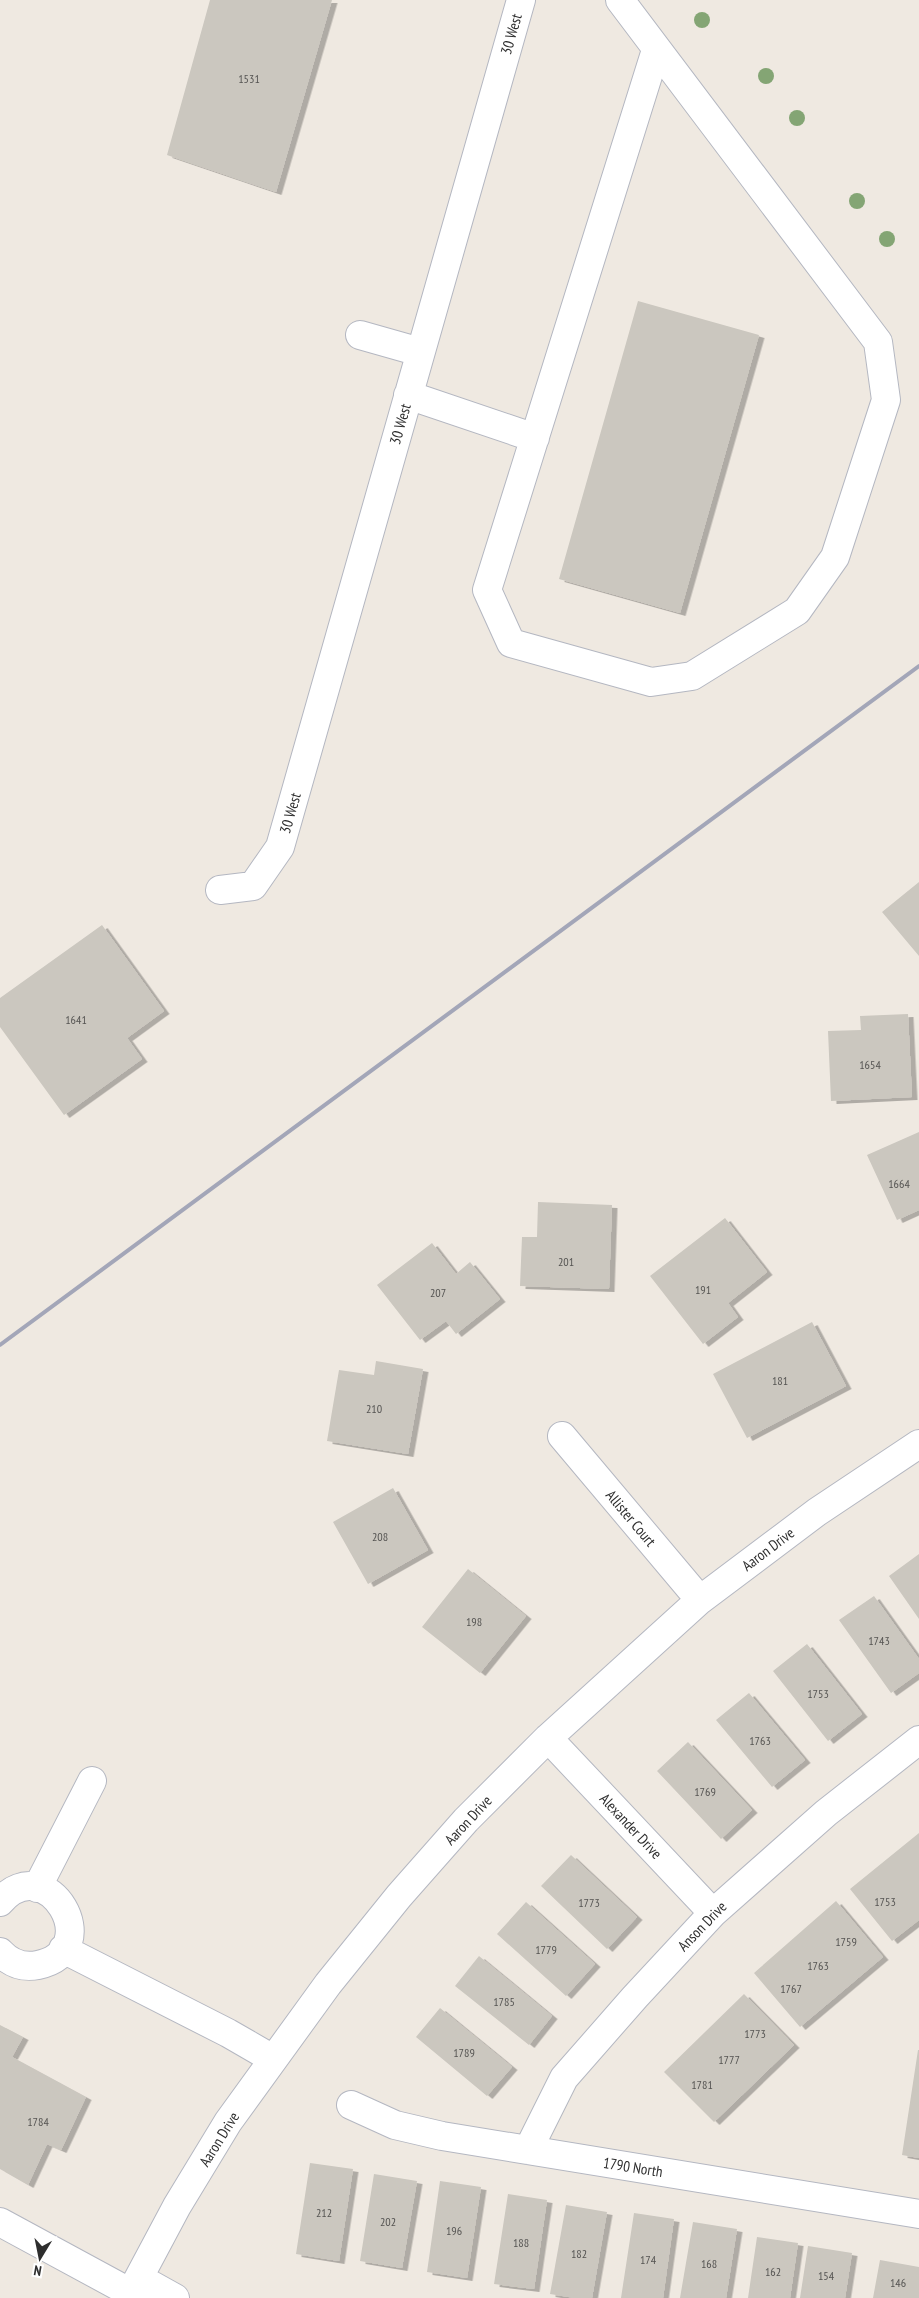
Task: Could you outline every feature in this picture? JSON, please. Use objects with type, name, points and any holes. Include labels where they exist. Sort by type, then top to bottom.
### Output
[{"type":"street","name":"30 West","points":[[220,890],[253,886],[280,847],[520,0]]},
{"type":"street","points":[[620,0],[878,342],[886,400],[835,557],[797,611],[692,676],[651,682],[511,643],[488,590],[656,50]]},
{"type":"street","points":[[360,335],[420,352]]},
{"type":"street","points":[[408,395],[535,438]]},
{"type":"street","name":"Allister Court","points":[[562,1436],[700,1600]]},
{"type":"street","name":"Aaron Drive","points":[[132,2290],[178,2206],[228,2122],[328,1984],[399,1896],[466,1820],[548,1738],[700,1600],[817,1512],[919,1444]]},
{"type":"street","name":"Alexander Drive","points":[[548,1738],[713,1913]]},
{"type":"street","name":"Anson Drive","points":[[528,2150],[564,2078],[635,1997],[713,1913],[826,1813],[919,1740]]},
{"type":"street","points":[[37,1888],[92,1781]]},
{"type":"street","points":[[0,1902],[18,1889],[37,1888],[55,1896],[66,1912],[70,1931],[63,1949],[49,1962],[31,1966],[13,1962],[0,1952]]},
{"type":"street","points":[[63,1949],[228,2034],[273,2060]]},
{"type":"street","name":"1790 North","points":[[351,2105],[395,2125],[442,2136],[919,2214]]},
{"type":"street","points":[[0,2222],[132,2290],[175,2298]]},
{"type":"building","points":[[210,0],[332,0],[276,192],[167,155]]},
{"type":"building","points":[[638,301],[759,335],[680,613],[559,579]]},
{"type":"building","points":[[919,882],[919,956],[882,912]]},
{"type":"building","points":[[102,925],[164,1011],[127,1038],[142,1059],[64,1115],[0,1027],[0,998]]},
{"type":"building","points":[[908,1014],[912,1097],[831,1101],[828,1031],[861,1030],[860,1016]]},
{"type":"building","points":[[919,1132],[919,1210],[897,1220],[867,1155]]},
{"type":"building","points":[[538,1202],[612,1205],[609,1289],[520,1286],[522,1237],[537,1237]]},
{"type":"building","points":[[725,1218],[767,1272],[728,1303],[738,1317],[703,1344],[650,1276]]},
{"type":"building","points":[[432,1243],[456,1274],[470,1262],[500,1299],[456,1334],[446,1321],[420,1340],[377,1285]]},
{"type":"building","points":[[812,1322],[846,1386],[747,1438],[713,1374]]},
{"type":"building","points":[[376,1361],[423,1369],[408,1454],[327,1441],[339,1370],[374,1375]]},
{"type":"building","points":[[393,1488],[428,1550],[368,1584],[333,1522]]},
{"type":"building","points":[[919,1554],[919,1619],[889,1576]]},
{"type":"building","points":[[468,1569],[526,1616],[480,1673],[422,1627]]},
{"type":"building","points":[[874,1596],[919,1659],[919,1673],[891,1693],[839,1620]]},
{"type":"building","points":[[807,1644],[862,1714],[828,1741],[773,1671]]},
{"type":"building","points":[[749,1693],[805,1760],[772,1787],[716,1720]]},
{"type":"building","points":[[688,1742],[752,1810],[721,1839],[657,1771]]},
{"type":"building","points":[[919,1833],[919,1920],[892,1941],[850,1889]]},
{"type":"building","points":[[571,1855],[637,1917],[607,1949],[541,1886]]},
{"type":"building","points":[[836,1901],[883,1957],[800,2027],[754,1973]]},
{"type":"building","points":[[526,1902],[595,1964],[566,1996],[497,1934]]},
{"type":"building","points":[[479,1956],[552,2016],[529,2045],[455,1986]]},
{"type":"building","points":[[744,1994],[794,2045],[714,2122],[664,2072]]},
{"type":"building","points":[[440,2008],[512,2067],[487,2096],[416,2037]]},
{"type":"building","points":[[0,2025],[23,2037],[12,2057],[86,2097],[61,2150],[47,2144],[28,2185],[0,2169]]},
{"type":"building","points":[[919,2050],[919,2158],[902,2155]]},
{"type":"building","points":[[310,2163],[353,2169],[339,2261],[296,2254]]},
{"type":"building","points":[[374,2174],[417,2181],[402,2268],[360,2261]]},
{"type":"building","points":[[440,2181],[481,2187],[467,2278],[427,2272]]},
{"type":"building","points":[[508,2194],[547,2200],[534,2289],[494,2284]]},
{"type":"building","points":[[566,2205],[607,2212],[592,2298],[575,2298],[550,2294]]},
{"type":"building","points":[[634,2213],[674,2219],[663,2298],[621,2298]]},
{"type":"building","points":[[693,2222],[737,2229],[726,2298],[680,2298]]},
{"type":"building","points":[[757,2237],[798,2243],[790,2298],[748,2298]]},
{"type":"building","points":[[808,2246],[852,2253],[845,2298],[800,2298]]},
{"type":"building","points":[[880,2260],[919,2267],[919,2298],[873,2298]]},
{"type":"railway","points":[[0,1345],[919,666]]}]
